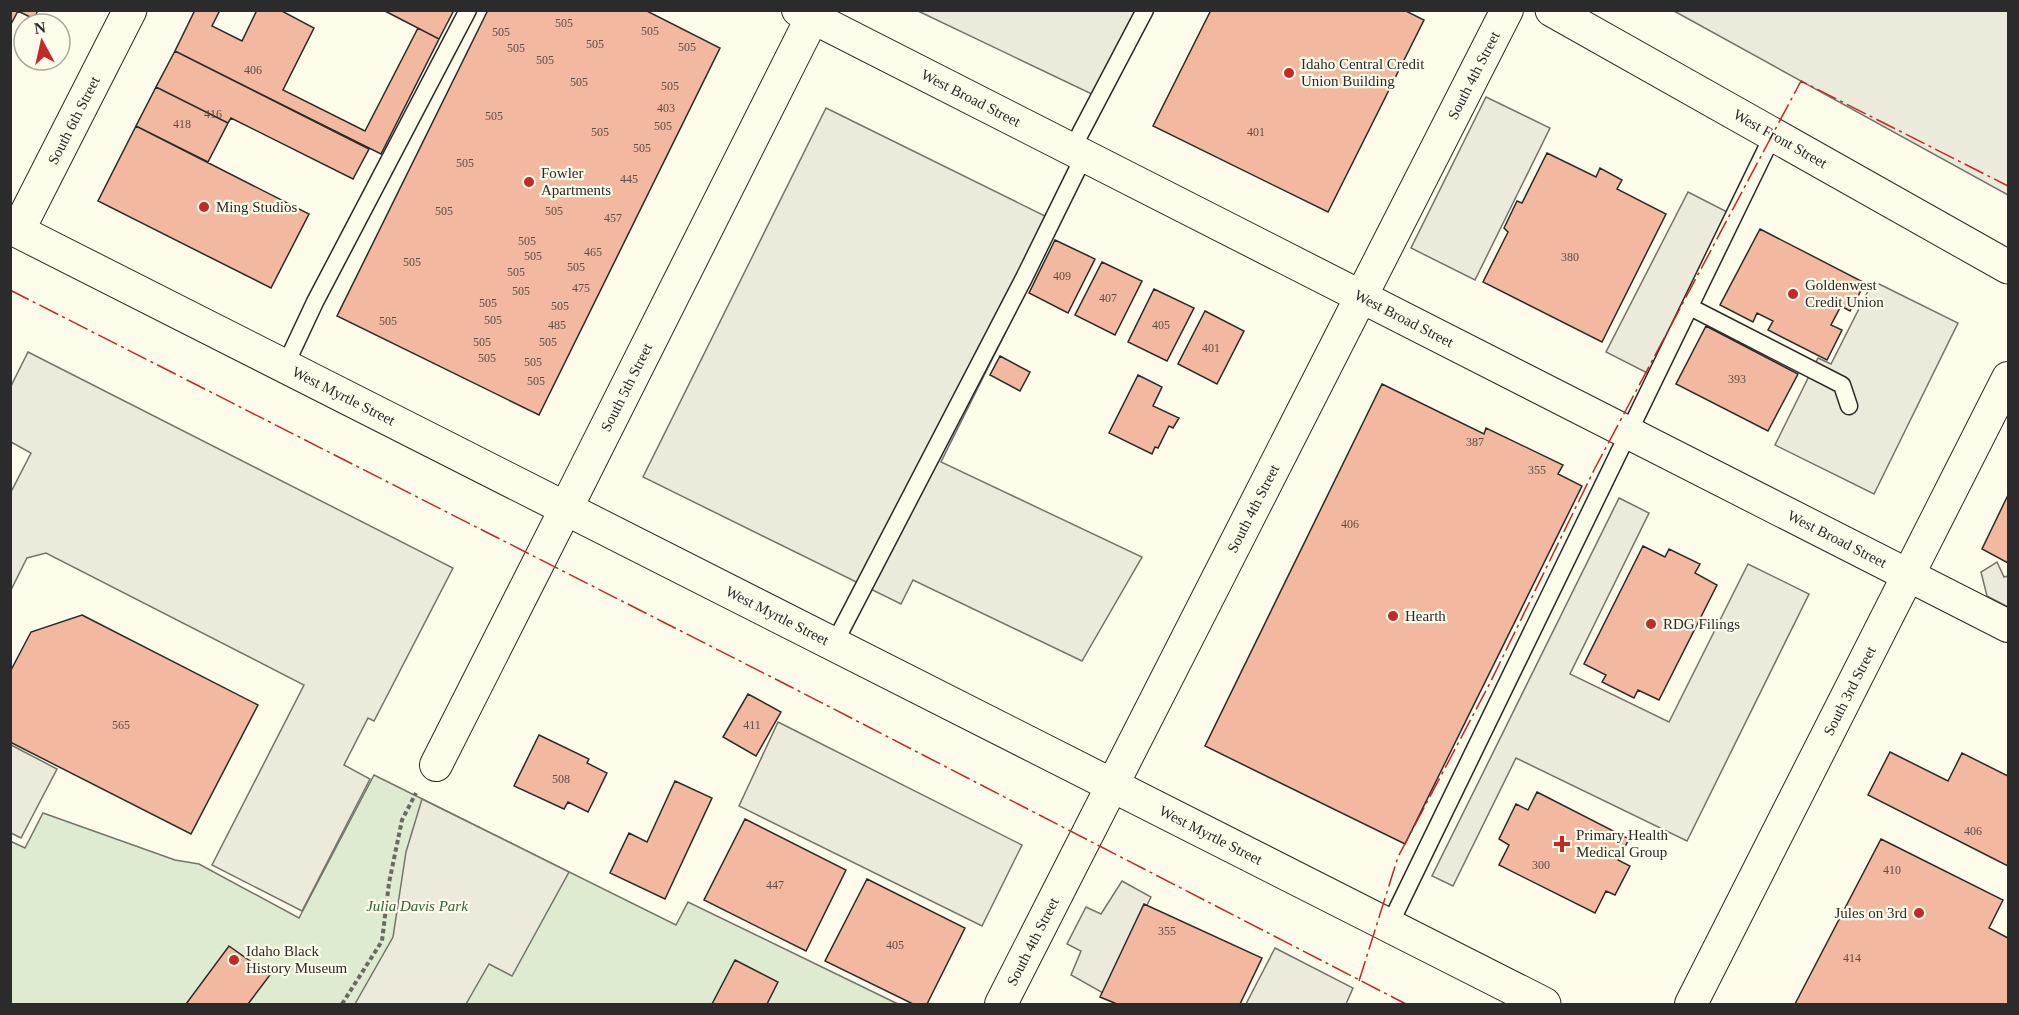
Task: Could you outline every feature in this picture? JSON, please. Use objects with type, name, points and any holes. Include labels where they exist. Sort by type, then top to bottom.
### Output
[{"type":"main road","name":"South 6th Street","points":[[13,233],[130,10]]},
{"type":"main road","name":"West Front Street","points":[[1552,10],[2008,267]]},
{"type":"main road","name":"South 5th Street","points":[[566,508],[809,13]]},
{"type":"main road","name":"West Myrtle Street","points":[[13,233],[285,366],[1544,1005]]},
{"type":"street","name":"South 4th Street","points":[[1001,1005],[1507,10]]},
{"type":"street","name":"West Broad Street","points":[[809,13],[1078,153],[2008,626]]},
{"type":"street","name":"South 3rd Street","points":[[1691,1005],[2008,378]]},
{"type":"street","name":"South 5th Street","points":[[436,765],[566,508]]},
{"type":"lane","points":[[285,366],[315,302],[468,10]]},
{"type":"lane","points":[[834,644],[1024,278],[1078,153],[1145,10]]},
{"type":"lane","points":[[1389,926],[1773,135]]},
{"type":"lane","points":[[1689,307],[1842,385],[1847,394],[1849,406]]},
{"type":"path","points":[[342,1005],[382,941],[389,883],[402,820],[413,797],[436,765]]},
{"type":"green space","name":"Julia Davis Park","points":[[374,775],[676,925],[688,902],[898,1004],[11,1004],[10,841],[25,848],[43,813],[175,860],[199,864],[299,918]]},
{"type":"shaded area","points":[[918,11],[1140,11],[1098,97]]},
{"type":"shaded area","points":[[1674,11],[2008,11],[2008,195]]},
{"type":"shaded area","points":[[1486,97],[1550,128],[1475,280],[1411,248]]},
{"type":"shaded area","points":[[826,108],[1049,218],[1052,239],[941,462],[1142,557],[1082,661],[913,580],[901,604],[643,477]]},
{"type":"shaded area","points":[[1688,192],[1741,219],[1659,379],[1606,352]]},
{"type":"shaded area","points":[[1873,281],[1958,323],[1874,494],[1775,445],[1818,358],[1831,364]]},
{"type":"shaded area","points":[[28,352],[453,568],[374,721],[368,718],[344,765],[370,779],[302,911],[212,865],[304,685],[46,553],[27,558],[11,590],[11,492],[31,453],[11,442],[11,386]]},
{"type":"shaded area","points":[[1619,498],[1649,513],[1570,674],[1669,722],[1748,564],[1809,594],[1687,841],[1516,758],[1453,886],[1432,876]]},
{"type":"shaded area","points":[[1997,562],[2004,577],[2008,576],[2008,607],[1987,596],[1981,572]]},
{"type":"shaded area","points":[[778,722],[1022,845],[982,926],[739,806]]},
{"type":"shaded area","points":[[11,745],[57,769],[21,838],[11,833]]},
{"type":"shaded area","points":[[422,799],[569,872],[512,976],[489,964],[466,1004],[355,1004],[393,937],[406,852]]},
{"type":"shaded area","points":[[1122,881],[1151,897],[1103,993],[1071,975],[1081,951],[1067,944],[1086,907],[1101,914]]},
{"type":"shaded area","points":[[1275,948],[1353,988],[1346,1004],[1246,1004]]},
{"type":"building","points":[[10,10],[38,10],[37,12],[12,12],[10,26]]},
{"type":"building","points":[[195,10],[220,10],[212,26],[242,41],[257,10],[280,10],[314,28],[283,90],[365,131],[418,28],[439,39],[381,154],[175,51]]},
{"type":"building","points":[[383,10],[454,10],[439,39]]},
{"type":"building","name":"Fowler Apartments","points":[[488,10],[645,10],[720,48],[539,415],[337,316]]},
{"type":"building","name":"Idaho Central Credit Union Building","points":[[1211,10],[1404,10],[1424,20],[1328,212],[1153,126]]},
{"type":"building","points":[[175,51],[369,149],[353,179],[231,118],[228,123],[156,87]]},
{"type":"building","points":[[156,87],[228,123],[208,162],[136,126]]},
{"type":"building","name":"Ming Studios","points":[[136,126],[309,214],[271,288],[98,201]]},
{"type":"building","points":[[1547,153],[1596,177],[1600,168],[1622,180],[1617,189],[1666,214],[1602,342],[1483,282],[1508,232],[1504,228],[1517,201],[1522,203]]},
{"type":"building","name":"Goldenwest Credit Union","points":[[1760,229],[1865,283],[1850,311],[1841,306],[1831,325],[1842,330],[1827,360],[1768,330],[1773,321],[1757,313],[1753,322],[1720,305]]},
{"type":"building","points":[[1055,240],[1095,259],[1068,313],[1029,293]]},
{"type":"building","points":[[1102,262],[1142,281],[1115,335],[1075,315]]},
{"type":"building","points":[[1154,289],[1194,308],[1167,361],[1128,342]]},
{"type":"building","points":[[1205,311],[1244,331],[1217,384],[1178,364]]},
{"type":"building","points":[[1706,326],[1798,374],[1768,431],[1676,384]]},
{"type":"building","points":[[1000,356],[1030,372],[1020,391],[990,375]]},
{"type":"building","points":[[1138,375],[1162,387],[1153,406],[1179,418],[1173,428],[1169,426],[1158,448],[1155,447],[1152,454],[1109,433]]},
{"type":"building","name":"Hearth","points":[[1382,384],[1484,434],[1486,428],[1563,465],[1558,474],[1582,486],[1405,844],[1205,746]]},
{"type":"building","points":[[2008,495],[2008,563],[1982,549]]},
{"type":"building","name":"RDG Filings","points":[[1643,546],[1665,557],[1669,549],[1700,564],[1695,573],[1717,585],[1659,700],[1638,690],[1634,698],[1602,682],[1606,675],[1584,664]]},
{"type":"building","points":[[82,615],[258,705],[191,834],[10,742],[10,672],[31,632]]},
{"type":"building","points":[[748,694],[781,712],[756,756],[723,737]]},
{"type":"building","points":[[539,735],[589,759],[587,763],[607,773],[588,812],[568,802],[564,809],[514,786]]},
{"type":"building","points":[[1890,752],[1948,781],[1962,753],[2008,776],[2008,866],[1868,795]]},
{"type":"building","points":[[675,781],[712,798],[665,899],[610,873],[629,833],[647,842]]},
{"type":"building","points":[[1537,792],[1629,839],[1618,860],[1630,866],[1615,895],[1606,891],[1595,913],[1499,865],[1509,845],[1499,839],[1516,804],[1528,810]]},
{"type":"building","points":[[745,819],[846,870],[806,951],[704,900]]},
{"type":"building","name":"Jules on 3rd","points":[[1881,839],[2003,900],[1989,928],[2008,938],[2008,1004],[1795,1004]]},
{"type":"building","points":[[867,879],[965,928],[927,1004],[913,1004],[825,961]]},
{"type":"building","points":[[1144,904],[1262,958],[1240,1004],[1117,1004],[1100,997]]},
{"type":"building","name":"Idaho Black History Museum","points":[[229,946],[270,975],[248,1004],[186,1004]]},
{"type":"building","points":[[735,960],[778,982],[767,1004],[712,1004]]},
{"type":"power","points":[[1359,981],[1398,857],[1490,683],[1594,470],[1801,81],[2008,186]]},
{"type":"power","points":[[10,290],[793,688],[1406,1004]]},
{"type":"place","name":"Idaho Central Credit Union Building","points":[[1289,73]]},
{"type":"place","name":"Fowler Apartments","points":[[529,182]]},
{"type":"place","name":"Ming Studios","points":[[204,207]]},
{"type":"place","name":"Goldenwest Credit Union","points":[[1793,294]]},
{"type":"place","name":"Hearth","points":[[1393,616]]},
{"type":"place","name":"RDG Filings","points":[[1651,624]]},
{"type":"place","name":"Primary Health Medical Group","points":[[1562,844]]},
{"type":"place","name":"Jules on 3rd","points":[[1919,913]]},
{"type":"place","name":"Idaho Black History Museum","points":[[234,960]]}]
